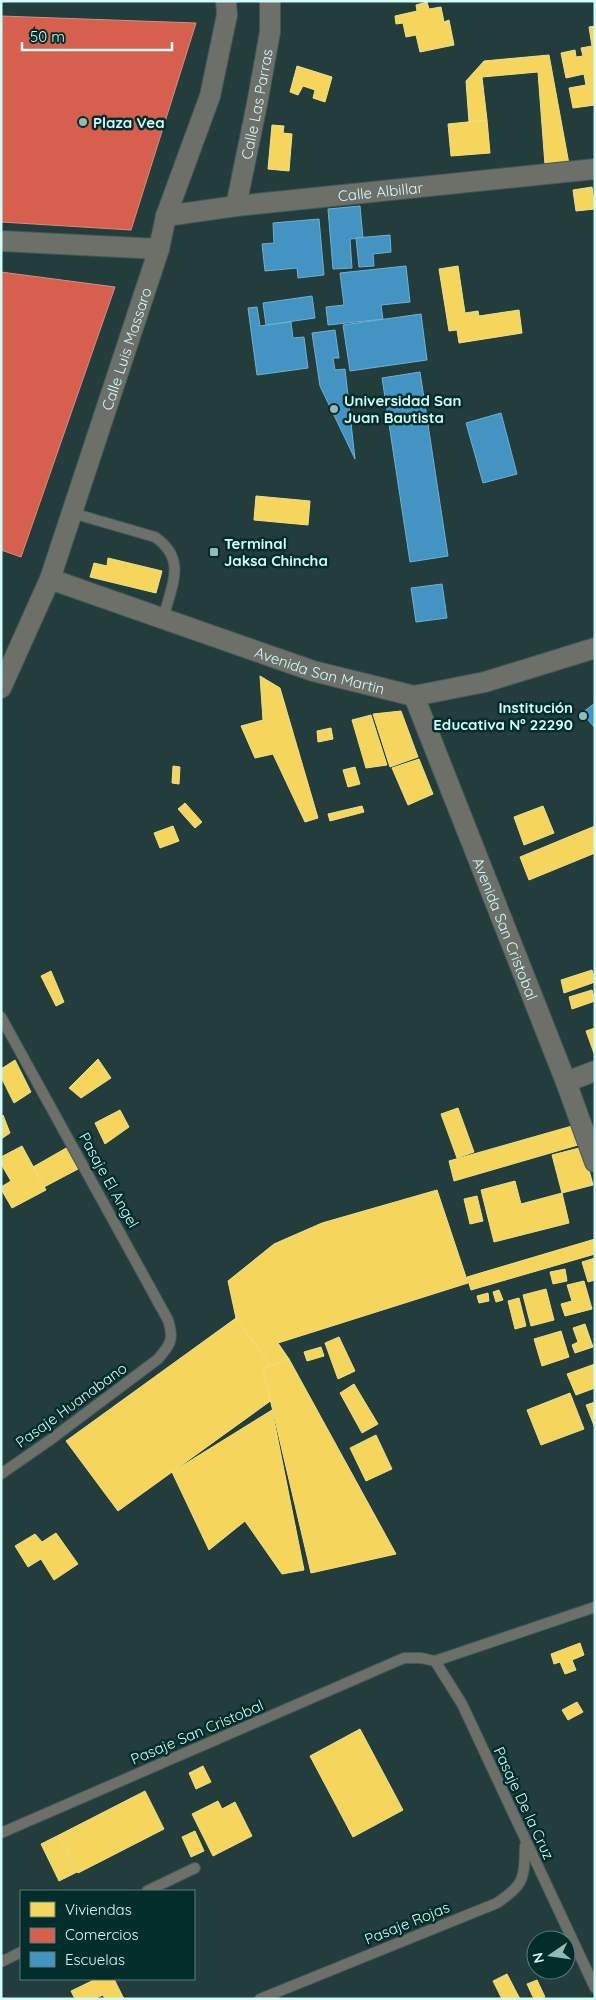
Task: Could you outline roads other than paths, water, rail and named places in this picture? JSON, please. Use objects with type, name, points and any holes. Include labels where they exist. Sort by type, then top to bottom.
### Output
[{"type":"street","name":"Calle Luis Massaro","points":[[1,688],[50,579],[159,249],[166,216],[210,96],[226,15],[226,1]]},
{"type":"street","name":"Calle Las Parras","points":[[236,206],[257,104],[274,2]]},
{"type":"street","name":"Calle Albillar","points":[[166,216],[236,206],[595,169]]},
{"type":"street","points":[[1,241],[159,249]]},
{"type":"street","name":"Avenida San Martin","points":[[50,579],[313,671],[414,696],[485,682],[595,648]]},
{"type":"street","name":"Avenida San Cristobal","points":[[414,696],[566,1082],[595,1162]]},
{"type":"street","points":[[566,1082],[595,1071]]},
{"type":"lane","points":[[72,513],[155,537],[166,545],[174,557],[176,570],[162,618]]},
{"type":"lane","name":"Pasaje El Angel","points":[[1,1017],[168,1320],[172,1334],[168,1348],[158,1359]]},
{"type":"lane","name":"Pasaje Huanabano","points":[[1,1474],[50,1440],[158,1359]]},
{"type":"lane","points":[[436,1661],[595,1608]]},
{"type":"lane","name":"Pasaje San Cristobal","points":[[1,1833],[404,1658],[421,1658],[436,1661]]},
{"type":"lane","name":"Pasaje De la Cruz","points":[[436,1661],[462,1704],[595,1988]]},
{"type":"lane","name":"Pasaje Rojas","points":[[260,1999],[497,1903],[516,1890],[524,1874],[525,1842]]},
{"type":"lane","points":[[149,1890],[195,1868]]},
{"type":"lane","points":[[1,1962],[20,1952]]},
{"type":"place","name":"Plaza Vea","points":[[83,122]]},
{"type":"place","name":"Universidad San Juan Bautista","points":[[334,409]]},
{"type":"place","name":"Terminal Jaksa Chincha","points":[[214,552]]},
{"type":"place","name":"Institución Educativa Nº 22290","points":[[583,716]]}]
